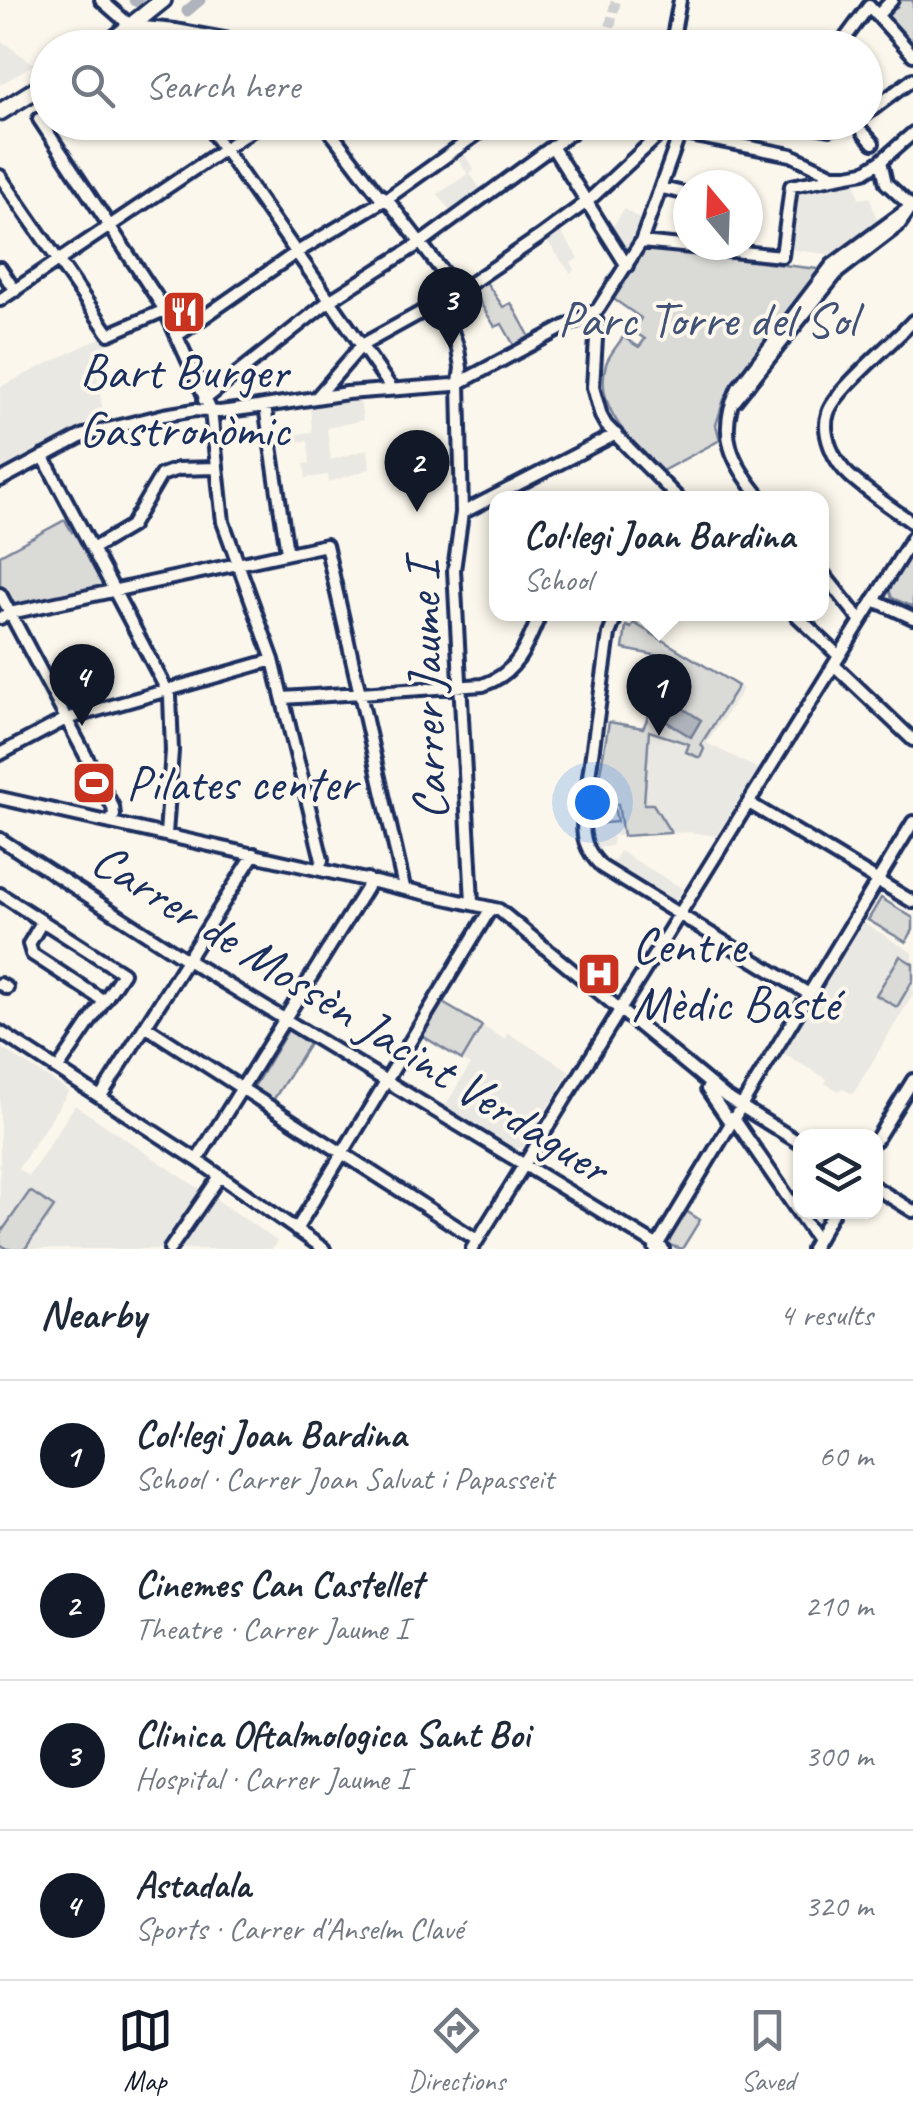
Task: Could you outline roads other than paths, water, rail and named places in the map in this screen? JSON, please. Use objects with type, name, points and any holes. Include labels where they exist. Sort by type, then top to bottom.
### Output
[{"type":"street","points":[[101,0],[136,30]]},
{"type":"street","points":[[127,30],[163,0]]},
{"type":"street","points":[[675,30],[680,0]]},
{"type":"street","points":[[878,15],[892,0]]},
{"type":"street","points":[[851,30],[869,6],[913,54]]},
{"type":"street","points":[[132,26],[176,30]]},
{"type":"street","points":[[883,101],[913,79]]},
{"type":"street","points":[[0,112],[30,93]]},
{"type":"street","points":[[641,242],[782,256],[791,186],[864,172],[913,133]]},
{"type":"street","points":[[53,140],[165,310],[207,406],[223,522],[273,660],[322,860],[319,868]]},
{"type":"street","points":[[217,140],[392,389]]},
{"type":"street","points":[[0,300],[238,140]]},
{"type":"street","points":[[337,140],[422,242],[458,292]]},
{"type":"street","points":[[178,335],[468,140]]},
{"type":"street","points":[[207,406],[329,301],[422,242],[563,140]]},
{"type":"street","points":[[316,397],[362,345],[458,292],[588,201],[660,140]]},
{"type":"street","points":[[0,480],[84,435],[207,406],[266,406],[316,397],[459,383],[598,308],[641,242],[662,188],[673,140]]},
{"type":"street","points":[[732,140],[792,155],[833,175],[848,175]]},
{"type":"street","points":[[870,140],[873,143]]},
{"type":"street","points":[[553,148],[627,266]]},
{"type":"street","points":[[755,491],[731,456],[728,409],[738,388],[832,266],[912,207],[886,183],[881,159]]},
{"type":"street","points":[[0,176],[108,334],[165,310]]},
{"type":"street","points":[[662,188],[673,191]]},
{"type":"street","points":[[0,268],[15,290]]},
{"type":"street","name":"Carrer Jaume I","points":[[442,301],[462,368],[462,514],[454,570],[472,902]]},
{"type":"street","points":[[589,314],[597,322],[593,387],[602,419],[671,491]]},
{"type":"street","points":[[913,322],[838,396],[828,411],[826,429],[837,462],[848,475],[913,523]]},
{"type":"street","points":[[266,406],[287,552]]},
{"type":"street","points":[[506,491],[616,434]]},
{"type":"street","points":[[43,456],[168,689],[172,751],[166,834]]},
{"type":"street","points":[[92,548],[130,526],[161,475],[178,469],[216,468]]},
{"type":"street","points":[[462,514],[489,500]]},
{"type":"street","points":[[145,1026],[342,1152],[474,1245],[913,537]]},
{"type":"street","points":[[5,616],[326,545],[404,887]]},
{"type":"street","points":[[829,581],[861,620]]},
{"type":"street","points":[[0,594],[5,616],[112,807],[114,815],[110,822]]},
{"type":"street","points":[[874,600],[913,618]]},
{"type":"street","points":[[283,698],[483,685],[509,671],[526,648],[537,621]]},
{"type":"street","points":[[614,621],[609,634],[583,822],[586,848],[602,867],[809,994]]},
{"type":"street","points":[[598,718],[622,621]]},
{"type":"street","points":[[800,621],[874,704],[913,740]]},
{"type":"street","points":[[0,754],[66,719],[273,660]]},
{"type":"street","points":[[0,798],[498,910],[740,1106],[793,1139]]},
{"type":"street","points":[[749,803],[913,902]]},
{"type":"street","points":[[658,1248],[913,822]]},
{"type":"street","name":"Carrer de Mossèn Jacint Verdaguer","points":[[0,840],[187,960],[658,1248]]},
{"type":"street","points":[[102,1097],[254,854]]},
{"type":"street","points":[[197,1160],[367,887],[367,879]]},
{"type":"street","points":[[0,894],[123,973],[58,1069]]},
{"type":"street","points":[[296,1230],[491,908]]},
{"type":"street","points":[[42,922],[30,940],[30,952],[104,1001]]},
{"type":"street","points":[[0,1032],[197,1160],[324,1249]]},
{"type":"street","points":[[883,1129],[913,1080]]},
{"type":"street","points":[[707,1089],[814,1244],[829,1219]]},
{"type":"street","points":[[170,1249],[220,1176]]},
{"type":"street","points":[[883,1192],[913,1211]]},
{"type":"waterway","points":[[134,0],[139,3]]},
{"type":"waterway","points":[[187,11],[200,0]]},
{"type":"tunnel","points":[[609,30],[616,0]]},
{"type":"place","name":"Bart Burger Gastronòmic","points":[[184,312]]},
{"type":"place","name":"Clinica Oftalmologica Sant Boi","points":[[450,349]]},
{"type":"place","name":"Cinemes Can Castellet","points":[[417,512]]},
{"type":"place","name":"Astadala","points":[[82,726]]},
{"type":"place","name":"Col·legi Joan Bardina","points":[[659,736]]},
{"type":"place","name":"Pilates center","points":[[94,783]]},
{"type":"place","name":"Centre Mèdic Basté","points":[[599,974]]},
{"type":"park label","name":"Parc Torre del Sol","points":[[707,319]]}]
